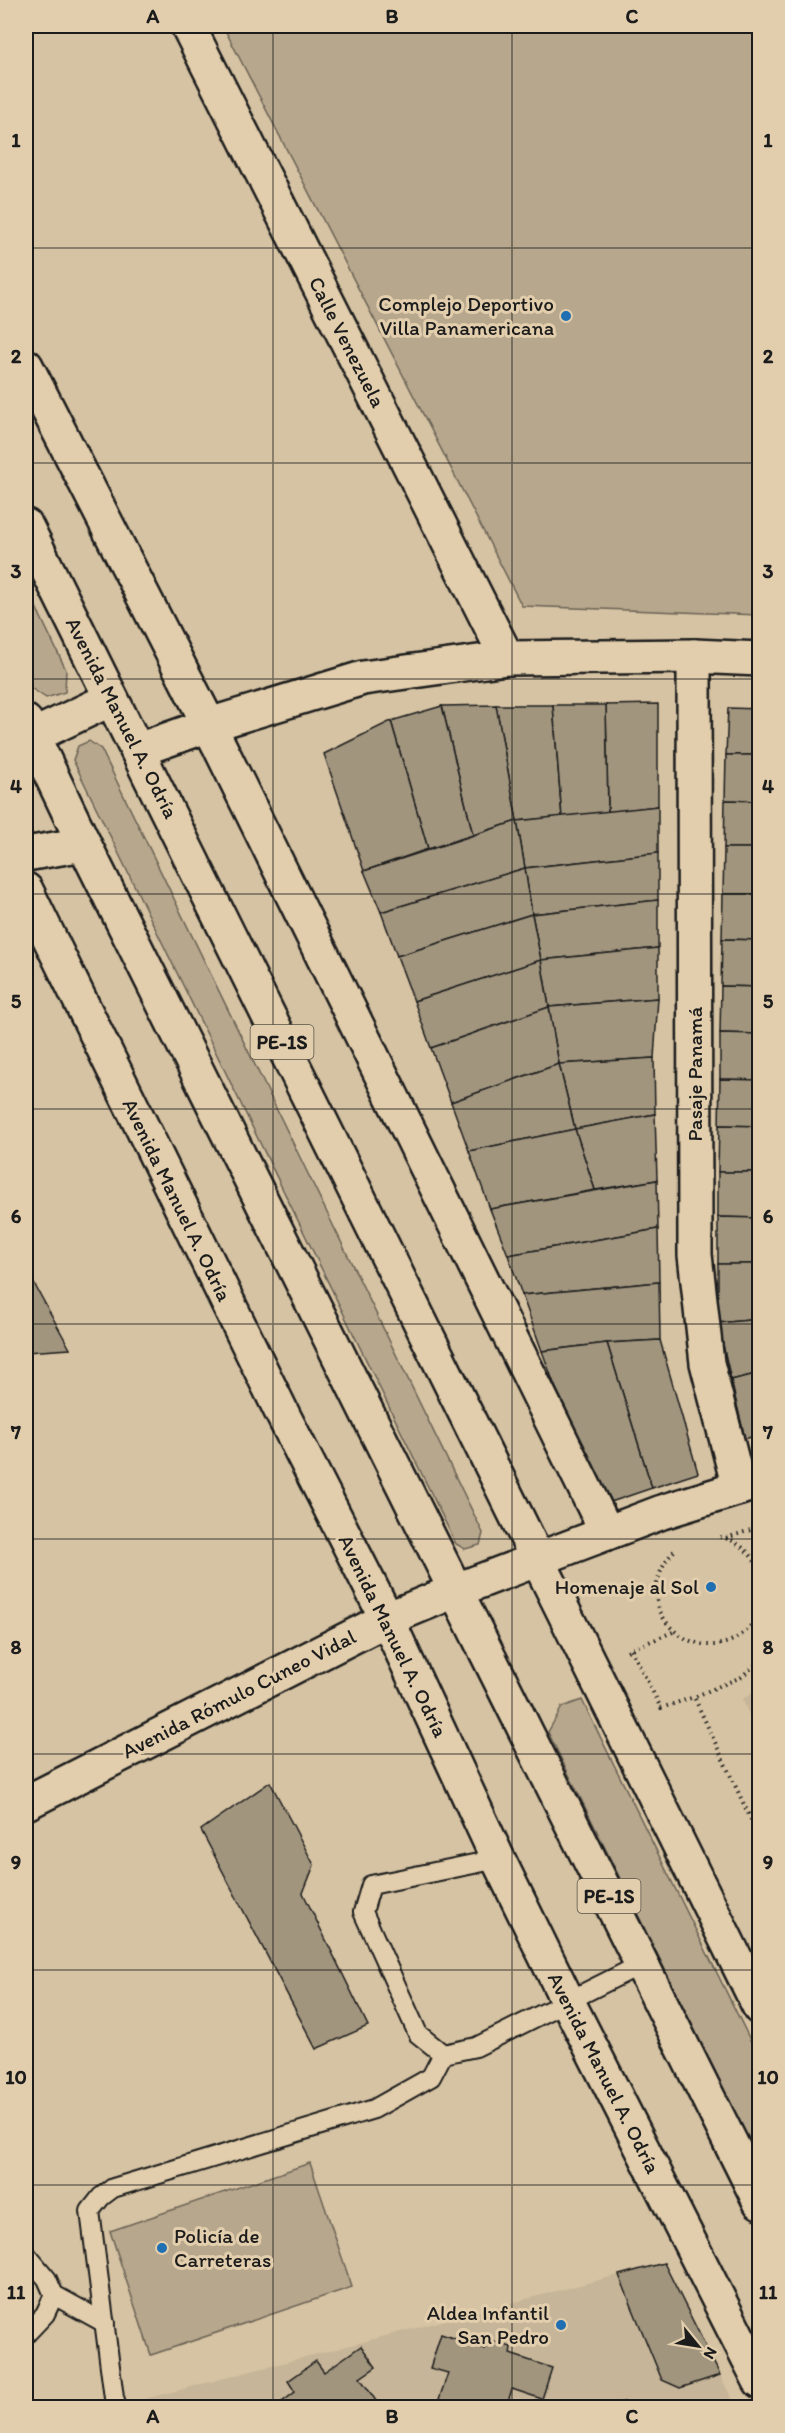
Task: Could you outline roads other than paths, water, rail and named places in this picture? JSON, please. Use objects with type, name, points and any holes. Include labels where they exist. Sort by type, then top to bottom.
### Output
[{"type":"main road","name":"Calle Venezuela","points":[[188,26],[507,658]]},
{"type":"main road","points":[[26,366],[209,725],[607,1533]]},
{"type":"main road","name":"Avenida Manuel A. Odría","points":[[26,526],[759,2008]]},
{"type":"main road","points":[[138,750],[209,725],[363,678],[507,658],[694,656],[759,659]]},
{"type":"main road","name":"Pasaje Panamá","points":[[694,656],[695,1255],[707,1363],[749,1485]]},
{"type":"main road","points":[[29,729],[111,699]]},
{"type":"main road","name":"PE-1S","points":[[29,729],[759,2202]]},
{"type":"main road","points":[[26,854],[84,844]]},
{"type":"main road","name":"Avenida Manuel A. Odría","points":[[26,890],[284,1417],[387,1619],[498,1859],[568,2002],[759,2381]]},
{"type":"main road","name":"Avenida Rómulo Cuneo Vidal","points":[[26,1803],[387,1619],[607,1533],[749,1485]]},
{"type":"lane","points":[[443,2054],[418,2034],[363,1912],[371,1886],[498,1859]]},
{"type":"lane","points":[[443,2054],[476,2047],[642,1964]]},
{"type":"lane","points":[[117,2408],[90,2211],[101,2197],[113,2188],[374,2109],[431,2077],[443,2054]]},
{"type":"lane","points":[[26,2254],[47,2279],[54,2295],[105,2324]]},
{"type":"lane","points":[[26,2334],[45,2314],[54,2295]]},
{"type":"place","name":"Complejo Deportivo Villa Panamericana","points":[[566,316]]},
{"type":"place","name":"Homenaje al Sol","points":[[711,1587]]},
{"type":"place","name":"Policía de Carreteras","points":[[162,2248]]},
{"type":"place","name":"Aldea Infantil San Pedro","points":[[561,2325]]}]
